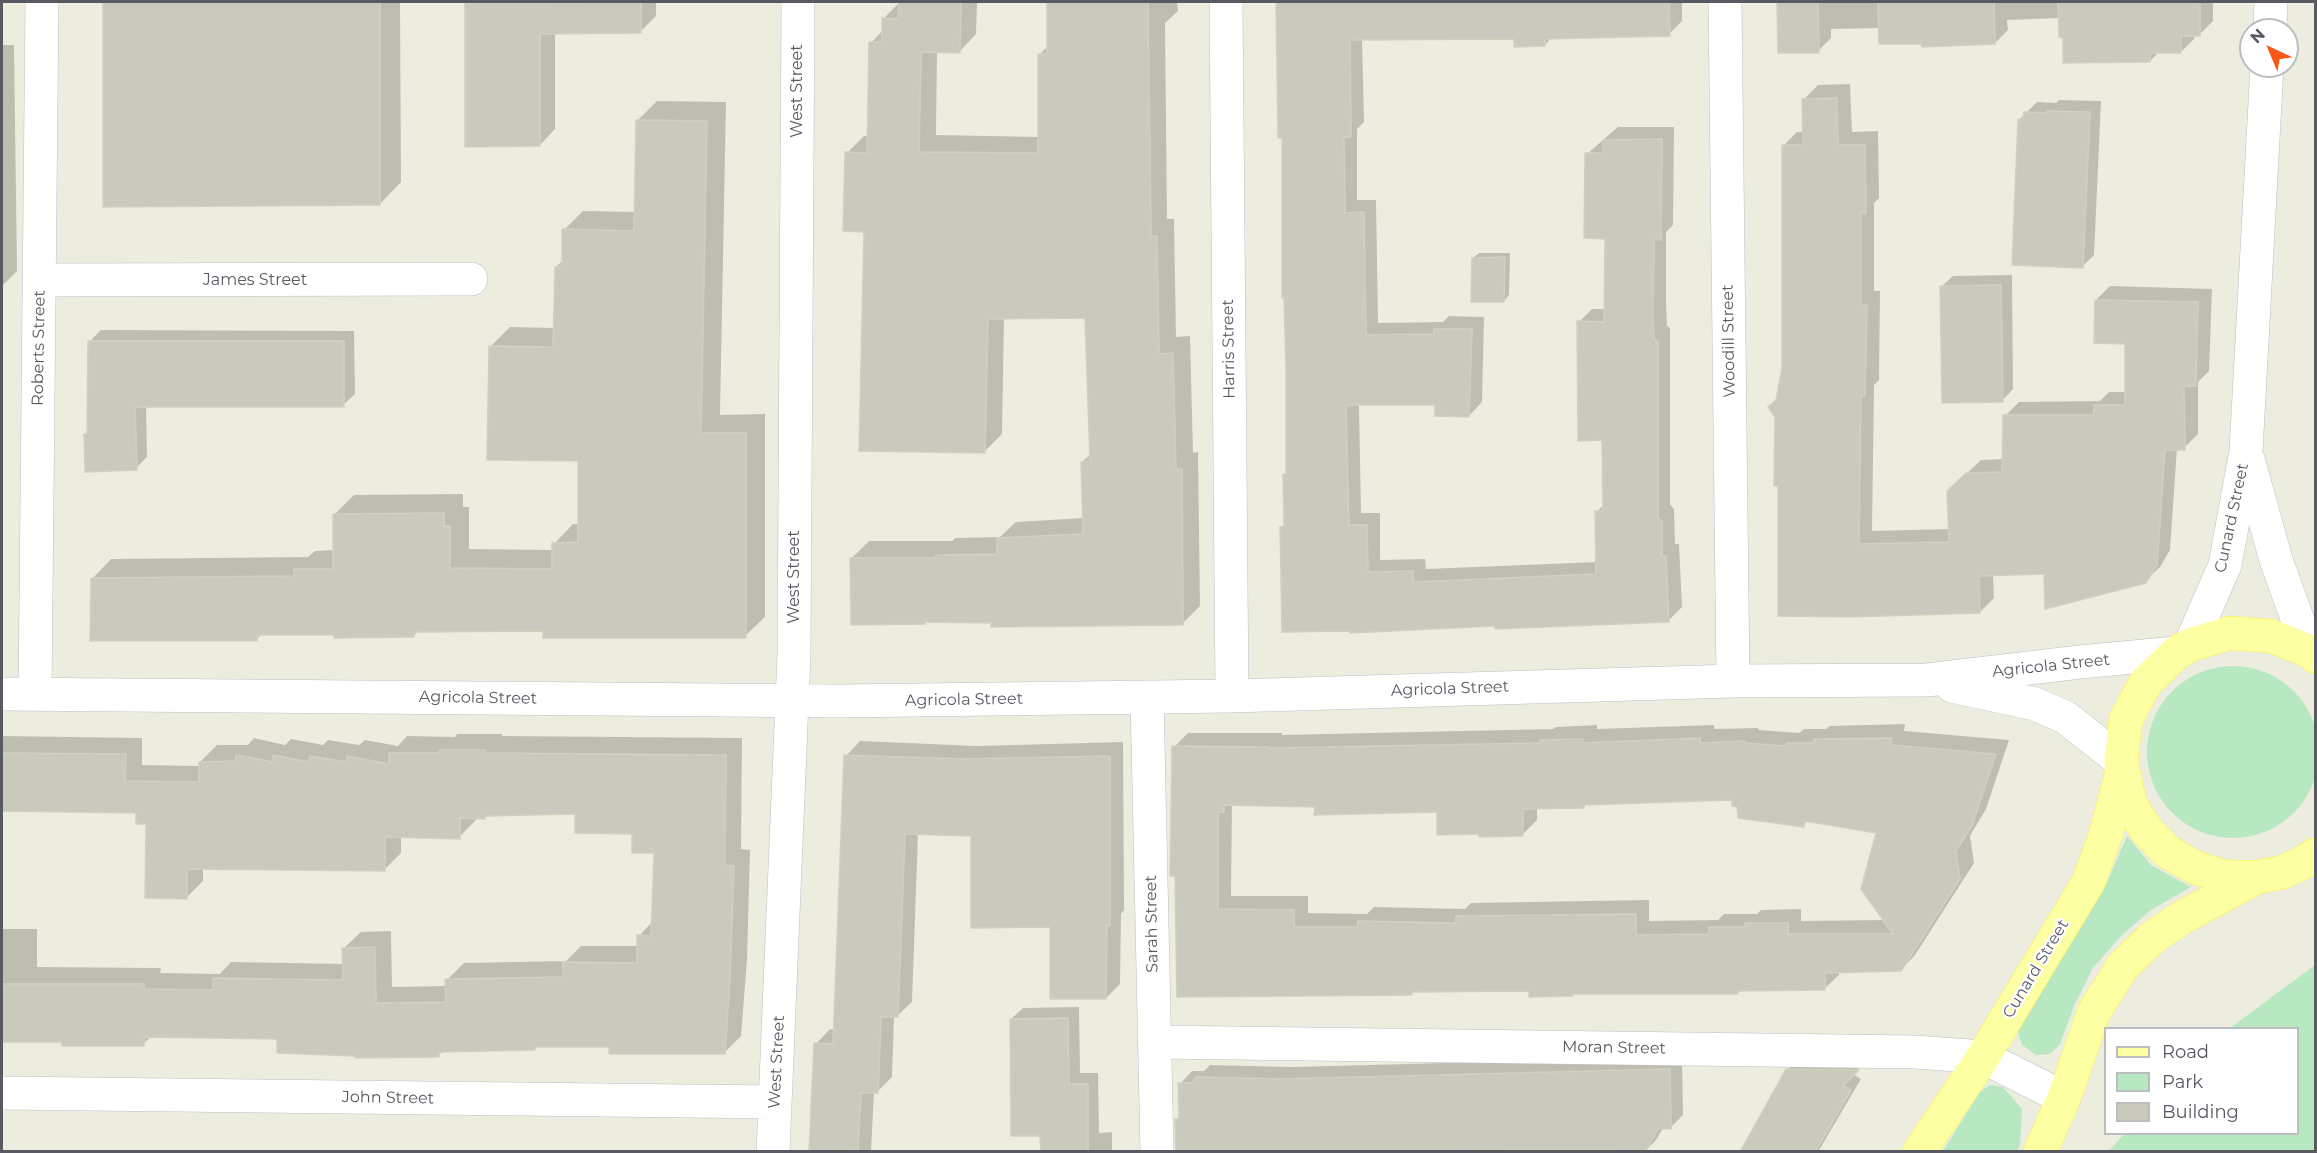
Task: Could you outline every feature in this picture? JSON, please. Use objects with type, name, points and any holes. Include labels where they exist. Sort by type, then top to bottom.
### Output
[{"type":"main road","points":[[2183,649],[2230,633],[2271,636],[2312,654]]},
{"type":"main road","name":"Cunard Street","points":[[1919,1152],[1983,1057],[2088,883],[2106,834],[2122,766],[2127,719],[2146,682],[2183,649]]},
{"type":"main road","points":[[2122,766],[2130,803],[2146,830],[2168,852],[2196,868],[2226,877],[2257,877],[2283,872],[2312,857]]},
{"type":"main road","points":[[2040,1152],[2064,1098],[2094,1012],[2123,966],[2152,938],[2183,917],[2257,877]]},
{"type":"street","name":"Roberts Street","points":[[35,693],[42,2]]},
{"type":"street","name":"West Street","points":[[773,1152],[793,700],[798,2]]},
{"type":"street","name":"Harris Street","points":[[1226,2],[1232,696]]},
{"type":"street","name":"Woodill Street","points":[[1725,2],[1732,681]]},
{"type":"street","points":[[2270,18],[2271,2]]},
{"type":"street","points":[[2246,451],[2266,78]]},
{"type":"street","name":"James Street","points":[[39,280],[471,279]]},
{"type":"street","name":"Cunard Street","points":[[2183,649],[2225,565],[2246,451]]},
{"type":"street","name":"Cunard Street","points":[[2246,451],[2276,560],[2312,654]]},
{"type":"street","name":"Agricola Street","points":[[2,694],[793,700],[1232,696],[1732,681],[1927,680],[2183,649]]},
{"type":"street","name":"Agricola Street","points":[[1927,680],[2035,704],[2065,717],[2122,766]]},
{"type":"street","name":"Sarah Street","points":[[1147,697],[1157,1152]]},
{"type":"street","name":"Moran Street","points":[[1155,1042],[1903,1052],[1983,1057],[2064,1098]]},
{"type":"street","name":"John Street","points":[[2,1093],[775,1102]]},
{"type":"green space","points":[[2233,666],[2250,667],[2266,672],[2281,680],[2294,691],[2305,704],[2318,735],[2318,769],[2313,785],[2305,800],[2294,813],[2281,824],[2266,832],[2250,837],[2233,838],[2216,837],[2200,832],[2185,824],[2172,813],[2161,800],[2153,785],[2148,769],[2147,752],[2148,735],[2153,719],[2161,704],[2172,691],[2185,680],[2200,672],[2216,667]]},
{"type":"green space","points":[[2127,836],[2151,865],[2191,887],[2151,910],[2122,935],[2093,968],[2074,1006],[2060,1044],[2050,1054],[2036,1055],[2022,1045],[2018,1031],[2105,887]]},
{"type":"green space","points":[[2315,965],[2315,1151],[2109,1151],[2123,1135],[2299,1135],[2299,1027],[2231,1027]]},
{"type":"green space","points":[[1990,1085],[2003,1087],[2022,1109],[2020,1146],[2016,1151],[1943,1151],[1980,1092]]},
{"type":"building","points":[[103,2],[380,2],[380,205],[103,207]]},
{"type":"building","points":[[641,2],[641,33],[540,34],[540,146],[465,147],[465,3]]},
{"type":"building","points":[[899,2],[961,2],[960,53],[921,52],[919,152],[1038,153],[1038,54],[1047,54],[1047,2],[1148,2],[1151,236],[1157,236],[1159,354],[1173,353],[1176,469],[1182,469],[1183,625],[991,627],[991,623],[925,622],[925,624],[851,625],[850,558],[936,558],[936,555],[997,554],[997,538],[1083,534],[1081,462],[1090,461],[1085,318],[988,319],[985,453],[859,451],[864,232],[843,231],[845,152],[867,153],[869,42],[882,42],[882,18],[898,19]]},
{"type":"building","points":[[1276,2],[1669,2],[1670,36],[1545,39],[1545,46],[1514,47],[1514,39],[1350,40],[1351,137],[1344,137],[1345,213],[1364,212],[1366,335],[1434,334],[1434,329],[1472,329],[1469,417],[1435,416],[1435,405],[1346,405],[1349,525],[1367,525],[1368,572],[1413,571],[1413,582],[1596,574],[1595,511],[1603,511],[1602,440],[1578,441],[1577,321],[1604,322],[1605,239],[1584,238],[1585,153],[1603,153],[1603,140],[1662,139],[1661,240],[1654,239],[1653,317],[1654,339],[1658,341],[1658,518],[1662,522],[1662,556],[1666,556],[1669,622],[1495,629],[1495,626],[1350,633],[1350,631],[1282,632],[1280,527],[1284,526],[1283,474],[1286,474],[1286,370],[1284,297],[1282,298],[1282,138],[1278,138]]},
{"type":"building","points":[[1777,2],[1818,2],[1819,53],[1778,53]]},
{"type":"building","points":[[1878,2],[1994,2],[1995,44],[1922,47],[1921,44],[1879,44]]},
{"type":"building","points":[[2058,2],[2200,2],[2200,36],[2181,36],[2181,53],[2150,53],[2150,62],[2063,63],[2063,38],[2059,37]]},
{"type":"building","points":[[1837,98],[1838,145],[1865,145],[1866,213],[1861,213],[1861,305],[1867,305],[1865,396],[1861,396],[1859,544],[1949,542],[1947,491],[1966,473],[2002,472],[2003,415],[2094,415],[2094,405],[2125,405],[2125,344],[2094,343],[2095,300],[2198,302],[2196,386],[2184,386],[2185,450],[2165,450],[2157,565],[2146,583],[2045,609],[2044,574],[1979,576],[1980,613],[1849,617],[1778,616],[1778,486],[1774,486],[1775,417],[1768,407],[1776,400],[1782,368],[1782,145],[1803,145],[1802,99]]},
{"type":"building","points":[[2046,111],[2090,112],[2083,268],[2012,265],[2018,119],[2023,120],[2024,112],[2046,113]]},
{"type":"building","points":[[636,120],[707,121],[701,433],[746,433],[746,638],[543,638],[543,631],[414,632],[414,637],[334,638],[334,635],[257,635],[257,641],[90,641],[91,578],[294,576],[294,569],[333,569],[333,514],[444,513],[444,526],[450,526],[450,568],[552,569],[552,543],[578,542],[578,461],[487,460],[489,346],[553,347],[555,267],[562,267],[562,229],[634,231]]},
{"type":"building","points":[[1505,257],[1504,302],[1471,302],[1472,258]]},
{"type":"building","points":[[2001,285],[2003,402],[1942,403],[1940,286]]},
{"type":"building","points":[[88,341],[344,341],[344,407],[135,407],[137,470],[85,472],[84,434],[87,434]]},
{"type":"building","points":[[1700,738],[1700,743],[1745,741],[1745,743],[1784,746],[1788,743],[1813,743],[1814,739],[1892,738],[1891,745],[1996,754],[1972,825],[1956,851],[1960,879],[1901,971],[1825,973],[1825,990],[1738,991],[1738,994],[1572,994],[1573,996],[1529,997],[1529,991],[1412,992],[1412,995],[1177,997],[1175,876],[1170,876],[1172,746],[1269,748],[1540,743],[1540,740],[1583,739],[1583,743]],"holes":[[[1732,800],[1732,806],[1737,807],[1738,818],[1804,827],[1805,821],[1876,833],[1861,889],[1893,934],[1788,934],[1788,923],[1745,923],[1745,927],[1709,927],[1709,934],[1636,935],[1636,914],[1456,916],[1456,923],[1358,921],[1358,927],[1294,927],[1294,910],[1218,909],[1218,812],[1224,812],[1224,805],[1315,807],[1314,815],[1437,812],[1437,835],[1479,834],[1479,837],[1523,836],[1523,809]]]},
{"type":"building","points":[[439,750],[485,750],[485,753],[726,755],[725,865],[734,866],[725,1054],[609,1054],[609,1047],[535,1047],[535,1050],[439,1052],[439,1057],[355,1058],[355,1056],[277,1053],[277,1039],[144,1037],[144,1046],[62,1046],[62,1042],[2,1042],[2,984],[144,984],[144,989],[213,990],[213,978],[343,980],[342,948],[375,947],[376,1003],[446,1002],[445,979],[563,977],[563,962],[637,963],[637,935],[651,936],[654,853],[632,853],[632,834],[575,833],[575,814],[485,816],[485,819],[460,818],[460,839],[385,837],[385,871],[187,869],[187,899],[145,898],[146,824],[136,824],[136,813],[2,811],[2,753],[126,754],[125,781],[199,782],[199,762],[236,761],[236,755],[273,762],[273,755],[309,762],[310,756],[347,762],[347,756],[389,764],[389,753],[439,753]]},
{"type":"building","points":[[844,755],[962,759],[1110,756],[1110,926],[1107,926],[1106,999],[1050,999],[1050,927],[971,928],[971,836],[905,834],[898,1017],[881,1017],[878,1093],[861,1093],[858,1150],[809,1152],[814,1043],[833,1044]]},
{"type":"building","points":[[1068,1018],[1069,1084],[1088,1084],[1088,1152],[1041,1152],[1040,1136],[1011,1136],[1010,1019]]},
{"type":"building","points":[[1670,1069],[1671,1129],[1658,1129],[1645,1152],[1612,1152],[1612,1150],[1176,1152],[1175,1119],[1179,1119],[1178,1083],[1191,1083],[1196,1077],[1278,1079]]},
{"type":"building","points":[[1786,1069],[1859,1070],[1843,1086],[1851,1090],[1815,1152],[1740,1152]]}]
